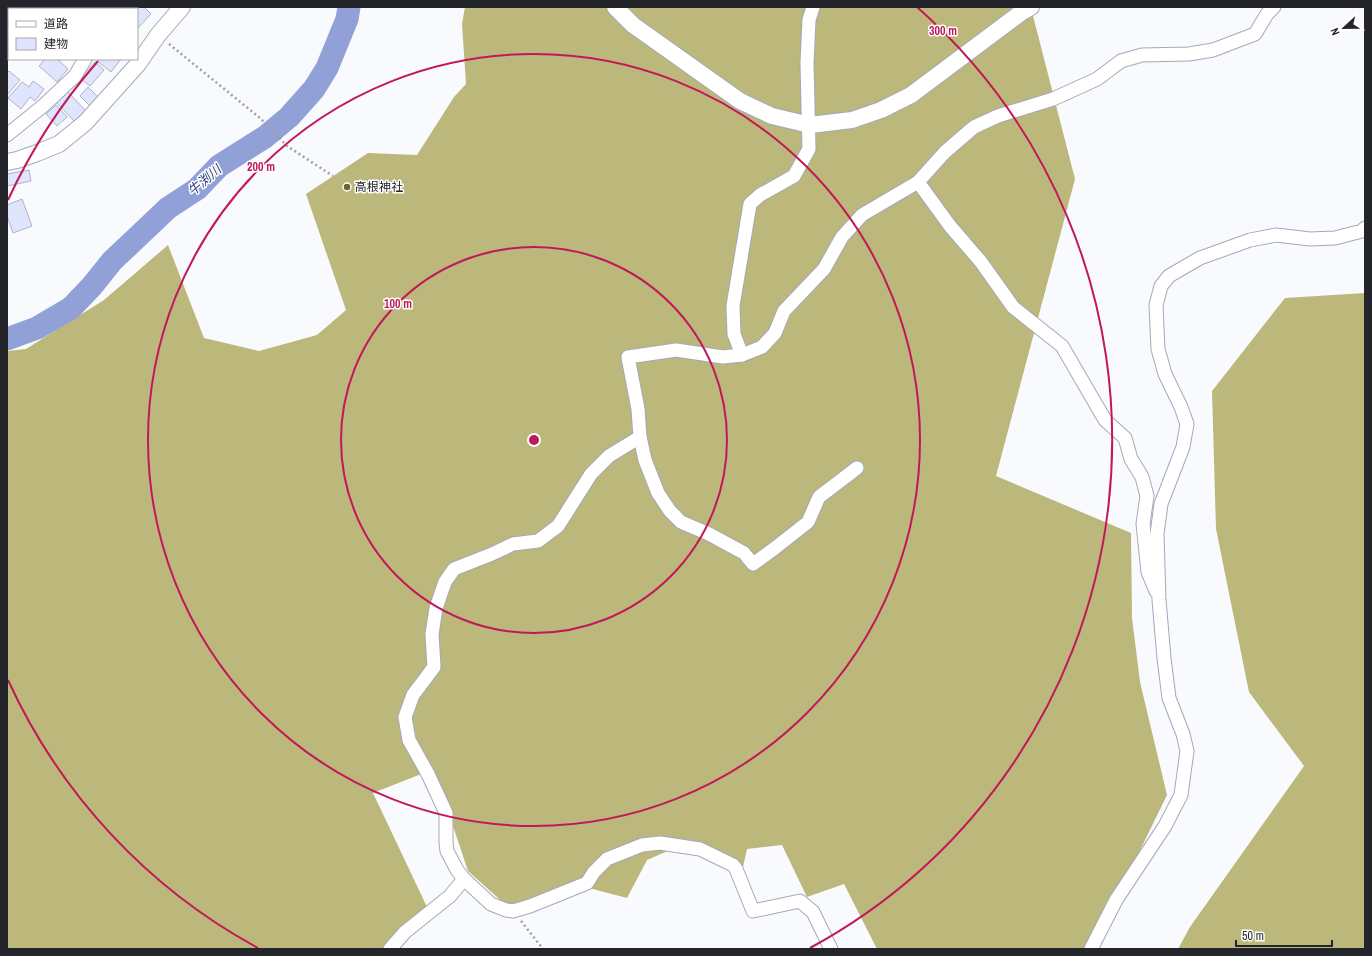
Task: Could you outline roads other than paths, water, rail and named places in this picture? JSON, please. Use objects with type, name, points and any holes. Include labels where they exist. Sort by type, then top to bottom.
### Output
[{"type":"street","points":[[7,162],[17,160],[59,144],[86,123],[138,64],[158,35],[182,7]]},
{"type":"street","points":[[615,7],[633,25],[740,101],[772,116],[810,126],[852,120],[881,110],[911,95],[996,30],[1031,7]]},
{"type":"street","points":[[742,355],[734,334],[733,306],[750,204],[760,195],[794,176],[809,149],[809,20],[813,7]]},
{"type":"street","points":[[857,468],[819,497],[808,522],[752,564],[744,553],[709,534],[682,522],[670,512],[658,493],[645,460],[640,437],[638,409],[628,357],[676,350],[723,357],[742,355],[762,347],[775,333],[784,311],[824,269],[842,237],[862,215],[918,182],[945,152],[974,127],[998,116],[1053,99],[1097,79],[1121,61],[1142,55],[1189,54],[1213,50],[1255,34],[1267,14],[1274,7]]},
{"type":"street","points":[[7,135],[43,106],[75,76],[84,60]]},
{"type":"street","points":[[918,182],[950,226],[981,262],[1013,307],[1062,346],[1105,420],[1125,438],[1131,459],[1142,477],[1147,496],[1143,524],[1148,572],[1159,600]]},
{"type":"street","points":[[1091,949],[1116,900],[1165,826],[1181,795],[1187,751],[1183,734],[1170,698],[1164,658],[1159,600],[1157,534],[1162,504],[1183,447],[1188,424],[1166,374],[1158,349],[1156,305],[1161,286],[1169,276],[1200,258],[1250,240],[1276,235],[1310,239],[1335,238],[1362,231],[1365,228]]},
{"type":"street","points":[[640,437],[609,456],[591,474],[558,526],[553,530],[538,541],[513,544],[454,569],[445,582],[436,608],[432,634],[434,667],[412,695],[405,716],[409,740],[428,774],[446,813],[447,851],[457,870],[464,879],[491,904],[513,911],[530,906],[587,883],[594,872],[607,859],[642,845],[660,843],[700,849],[733,865],[753,911],[800,901],[813,912],[831,949]]},
{"type":"street","points":[[390,949],[405,932],[450,896],[464,879]]},
{"type":"waterway","name":"牛渕川","points":[[7,339],[37,328],[71,308],[92,286],[112,261],[168,208],[197,189],[219,166],[265,137],[289,117],[314,89],[327,68],[347,19],[349,7]]},
{"type":"place","name":"高根神社","points":[[347,187]]}]
